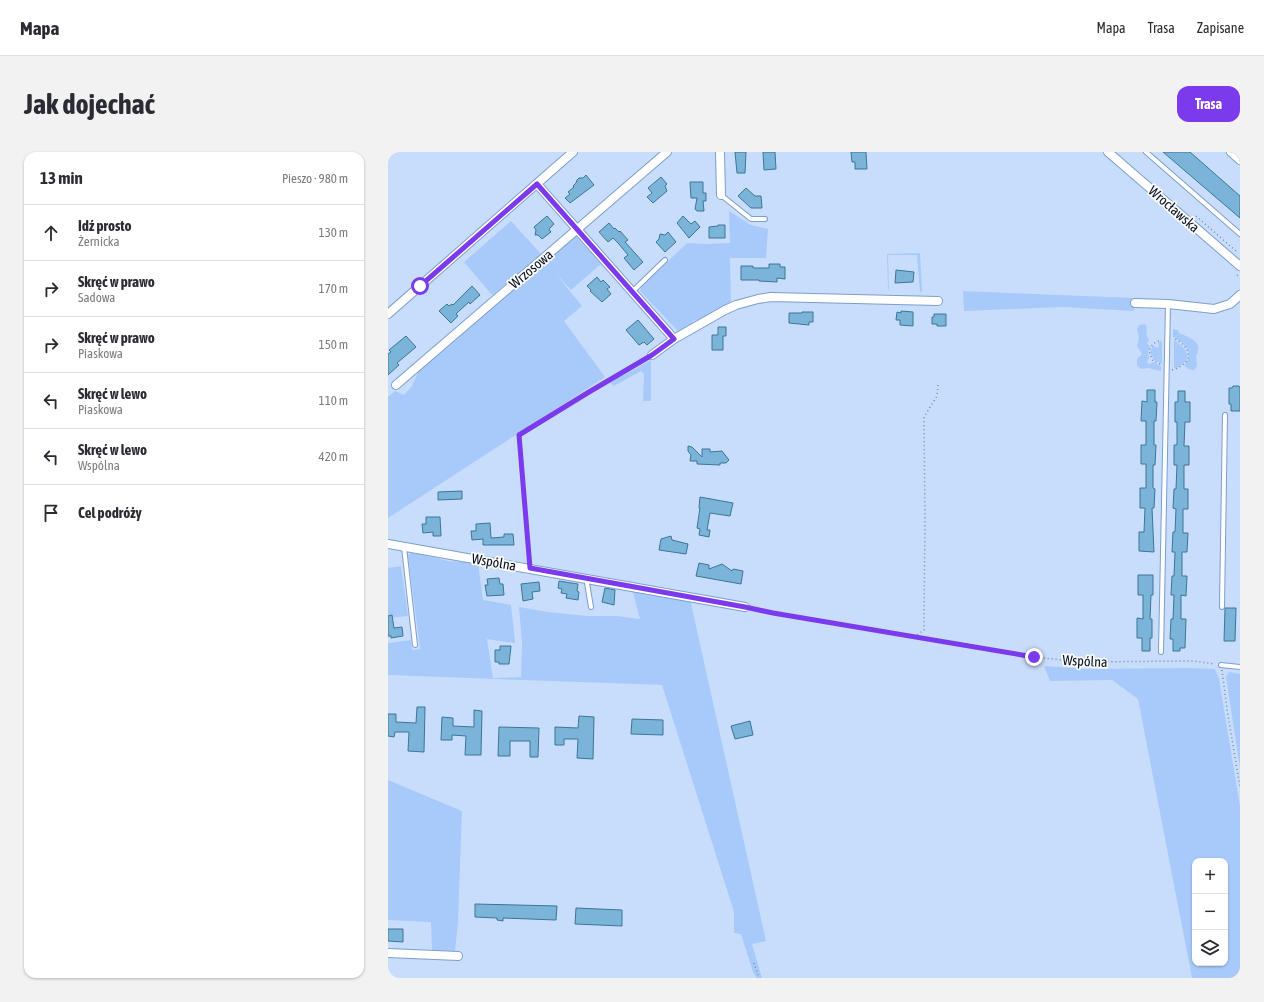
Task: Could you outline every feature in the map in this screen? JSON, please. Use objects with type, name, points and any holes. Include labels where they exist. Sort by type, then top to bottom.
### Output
[{"type":"street","points":[[388,314],[573,152]]},
{"type":"street","name":"Wrzosowa","points":[[396,385],[667,152]]},
{"type":"street","points":[[720,152],[721,194]]},
{"type":"street","name":"Wrocławska","points":[[1109,152],[1240,266]]},
{"type":"street","points":[[1231,152],[1240,160]]},
{"type":"street","points":[[537,184],[674,339]]},
{"type":"street","points":[[1135,303],[1214,308],[1230,304],[1240,295]]},
{"type":"street","points":[[652,355],[674,339],[725,310],[736,305],[758,299],[771,297],[938,301]]},
{"type":"street","name":"Wspólna","points":[[388,544],[588,578],[745,607]]},
{"type":"street","points":[[388,953],[458,956]]},
{"type":"lane","points":[[1146,152],[1240,234]]},
{"type":"lane","points":[[721,194],[751,219],[765,219]]},
{"type":"lane","points":[[632,292],[665,260]]},
{"type":"lane","points":[[1161,652],[1168,304]]},
{"type":"lane","points":[[1222,607],[1225,415]]},
{"type":"lane","points":[[404,546],[415,645]]},
{"type":"lane","points":[[588,578],[587,583],[591,607]]},
{"type":"lane","points":[[1222,665],[1240,667]]},
{"type":"path","points":[[1236,275],[1240,278]]},
{"type":"path","points":[[1166,365],[1153,361],[1149,351],[1155,342],[1174,338],[1186,348],[1189,354],[1187,361],[1184,364],[1174,370],[1166,371]]},
{"type":"path","points":[[530,568],[519,435],[652,355]]},
{"type":"path","points":[[914,637],[924,630],[924,417],[937,396],[938,385]]},
{"type":"path","name":"Wspólna","points":[[745,607],[1034,657],[1082,662],[1193,661],[1222,665]]},
{"type":"path","points":[[1165,657],[1165,662]]},
{"type":"path","points":[[1222,665],[1227,709],[1240,787]]},
{"type":"path","points":[[754,963],[759,978]]},
{"type":"shaded area","points":[[729,211],[751,225],[768,229],[766,258],[730,258],[731,304],[706,318],[693,321],[690,328],[678,331],[640,291],[642,286],[687,243],[730,243]]},
{"type":"shaded area","points":[[511,221],[542,255],[492,295],[464,262]]},
{"type":"shaded area","points":[[576,236],[601,264],[571,290],[556,274],[582,306],[564,321],[605,377],[388,518],[388,397],[395,391],[404,395],[412,386],[419,370]]},
{"type":"shaded area","points":[[920,253],[922,290],[920,293],[917,255],[888,255],[888,290],[887,254]]},
{"type":"shaded area","points":[[963,291],[1134,298],[1134,311],[1062,307],[964,311]]},
{"type":"shaded area","points":[[1139,325],[1146,325],[1147,337],[1149,340],[1147,343],[1150,347],[1147,363],[1150,364],[1153,362],[1161,366],[1161,371],[1148,368],[1141,369],[1137,365],[1137,359],[1142,354],[1137,346],[1139,338],[1137,329]]},
{"type":"shaded area","points":[[1173,329],[1178,330],[1179,333],[1197,343],[1197,365],[1194,370],[1188,369],[1184,365],[1189,356],[1189,352],[1185,345],[1173,337]]},
{"type":"shaded area","points":[[1174,340],[1186,351],[1187,359],[1180,366],[1174,369]]},
{"type":"shaded area","points":[[1162,341],[1162,364],[1154,360],[1150,352],[1153,345],[1157,348],[1159,346],[1158,342]]},
{"type":"shaded area","points":[[651,360],[651,401],[643,401],[644,374],[641,371],[614,386],[610,382],[628,373]]},
{"type":"shaded area","points":[[413,552],[448,561],[478,563],[483,600],[511,605],[515,642],[487,639],[493,678],[521,677],[522,643],[519,607],[548,612],[588,616],[617,616],[640,619],[632,589],[690,599],[766,941],[752,944],[762,978],[757,978],[753,972],[741,934],[734,933],[734,912],[662,685],[388,675],[388,643],[411,640],[412,650],[420,649],[408,555]]},
{"type":"shaded area","points":[[401,566],[408,616],[388,618],[388,568]]},
{"type":"shaded area","points":[[1044,666],[1085,669],[1215,669],[1219,679],[1240,806],[1240,978],[1192,978],[1138,699],[1112,680],[1050,681]]},
{"type":"shaded area","points":[[1229,672],[1240,674],[1240,768],[1226,677]]},
{"type":"shaded area","points":[[388,780],[462,811],[458,923],[455,951],[432,950],[431,922],[388,920]]},
{"type":"building","points":[[735,152],[746,152],[745,173],[737,173]]},
{"type":"building","points":[[763,152],[775,152],[776,169],[764,170]]},
{"type":"building","points":[[851,152],[866,152],[867,169],[855,169],[855,162],[852,162]]},
{"type":"building","points":[[1163,152],[1190,152],[1240,196],[1240,218]]},
{"type":"building","points":[[586,175],[594,185],[570,203],[565,198],[570,194],[568,192],[574,187],[573,186],[579,178],[583,178]]},
{"type":"building","points":[[661,177],[667,184],[665,186],[667,191],[653,203],[647,197],[652,193],[648,188]]},
{"type":"building","points":[[690,182],[703,182],[703,193],[706,193],[706,201],[703,201],[704,211],[697,211],[695,209],[697,198],[691,198]]},
{"type":"building","points":[[746,188],[755,196],[761,196],[762,208],[751,208],[738,196]]},
{"type":"building","points":[[547,216],[554,224],[549,229],[551,232],[542,239],[538,235],[535,235],[536,230],[534,227]]},
{"type":"building","points":[[683,216],[691,224],[695,221],[700,227],[689,238],[677,223]]},
{"type":"building","points":[[609,223],[614,229],[615,228],[619,232],[620,231],[628,240],[625,242],[643,262],[634,270],[624,258],[628,255],[618,243],[613,238],[608,242],[599,232]]},
{"type":"building","points":[[725,225],[725,238],[709,238],[709,227]]},
{"type":"building","points":[[668,232],[676,242],[665,252],[656,242],[659,239],[660,234],[665,235]]},
{"type":"building","points":[[769,264],[780,264],[780,267],[785,267],[785,279],[777,278],[777,282],[741,280],[741,266],[769,268]]},
{"type":"building","points":[[896,270],[914,272],[913,282],[895,283]]},
{"type":"building","points":[[597,277],[601,282],[603,280],[610,287],[607,289],[611,294],[602,302],[590,291],[591,290],[587,286]]},
{"type":"building","points":[[472,286],[480,295],[459,311],[456,314],[458,316],[451,323],[439,311],[447,304],[449,306],[452,304],[453,305]]},
{"type":"building","points":[[901,311],[913,312],[913,326],[900,325],[900,320],[896,320],[897,312],[901,313]]},
{"type":"building","points":[[813,312],[813,322],[809,322],[809,325],[789,323],[789,313]]},
{"type":"building","points":[[934,314],[946,314],[946,326],[937,326],[937,324],[932,324],[932,317],[934,317]]},
{"type":"building","points":[[638,320],[654,339],[647,345],[644,342],[639,345],[626,330]]},
{"type":"building","points":[[718,327],[726,327],[726,336],[723,336],[723,350],[712,350],[712,335],[718,335]]},
{"type":"building","points":[[406,336],[416,347],[397,363],[399,365],[388,375],[388,354],[391,352],[389,350]]},
{"type":"building","points":[[1233,386],[1239,386],[1240,388],[1240,411],[1231,411],[1231,404],[1229,404],[1229,388],[1232,388]]},
{"type":"building","points":[[1147,390],[1155,390],[1155,402],[1157,402],[1156,421],[1154,421],[1154,445],[1156,445],[1155,465],[1153,465],[1153,488],[1155,489],[1154,508],[1152,508],[1154,552],[1139,551],[1139,532],[1144,532],[1145,508],[1140,508],[1140,488],[1146,488],[1146,464],[1141,464],[1141,445],[1146,445],[1146,421],[1141,421],[1142,401],[1147,402]]},
{"type":"building","points":[[1178,391],[1185,391],[1185,402],[1190,402],[1190,422],[1185,422],[1184,446],[1189,446],[1189,465],[1184,465],[1184,489],[1188,489],[1188,509],[1183,509],[1183,533],[1188,533],[1187,552],[1182,552],[1182,576],[1187,576],[1186,596],[1181,595],[1181,619],[1186,619],[1185,648],[1180,648],[1180,651],[1173,651],[1173,639],[1170,639],[1171,619],[1173,619],[1174,595],[1171,595],[1172,576],[1174,576],[1175,552],[1172,552],[1176,509],[1173,508],[1174,489],[1176,489],[1177,465],[1174,465],[1174,445],[1177,445],[1175,402],[1178,402]]},
{"type":"building","points":[[688,446],[692,447],[702,457],[702,449],[710,449],[710,452],[722,451],[729,460],[726,463],[720,463],[720,465],[697,464],[697,461],[690,461],[691,455],[688,451]]},
{"type":"building","points":[[462,491],[462,499],[438,500],[438,492]]},
{"type":"building","points":[[700,497],[733,503],[730,516],[710,513],[707,530],[710,530],[709,537],[699,535],[700,529],[697,528]]},
{"type":"building","points":[[426,517],[440,517],[441,536],[433,536],[433,532],[423,533],[422,524],[426,524]]},
{"type":"building","points":[[490,523],[491,538],[504,537],[504,534],[513,534],[514,545],[483,545],[483,539],[472,540],[471,531],[476,531],[476,524]]},
{"type":"building","points":[[671,536],[672,540],[688,544],[686,554],[659,550],[661,539]]},
{"type":"building","points":[[699,563],[709,565],[709,569],[722,564],[732,571],[733,569],[743,571],[741,584],[696,576]]},
{"type":"building","points":[[1138,575],[1153,575],[1153,595],[1151,595],[1150,619],[1152,619],[1152,638],[1150,638],[1150,651],[1142,651],[1142,638],[1137,638],[1137,618],[1143,619],[1143,595],[1138,595]]},
{"type":"building","points":[[499,578],[500,584],[503,584],[504,595],[487,596],[485,585],[488,585],[487,579]]},
{"type":"building","points":[[559,581],[578,584],[578,600],[566,598],[567,594],[561,593],[562,589],[558,588]]},
{"type":"building","points":[[539,582],[540,591],[532,592],[533,599],[523,601],[521,584]]},
{"type":"building","points":[[605,588],[615,590],[614,605],[602,602]]},
{"type":"building","points":[[1225,608],[1236,608],[1235,641],[1224,641]]},
{"type":"building","points":[[392,615],[394,628],[402,627],[403,636],[391,638],[391,636],[388,636],[388,616]]},
{"type":"building","points":[[500,646],[511,646],[509,664],[499,664],[499,662],[495,662],[495,650],[500,650]]},
{"type":"building","points":[[417,707],[425,707],[424,752],[408,751],[409,732],[395,732],[394,737],[388,736],[388,714],[396,714],[396,722],[416,723]]},
{"type":"building","points":[[474,710],[482,711],[481,755],[465,755],[466,736],[452,735],[452,740],[441,740],[442,717],[453,718],[453,726],[474,727]]},
{"type":"building","points":[[579,716],[594,717],[593,759],[577,758],[578,739],[564,739],[564,745],[555,745],[555,727],[578,728]]},
{"type":"building","points":[[632,719],[663,720],[663,735],[631,734]]},
{"type":"building","points":[[750,721],[753,735],[735,739],[731,726]]},
{"type":"building","points":[[499,727],[539,728],[538,757],[530,757],[530,741],[510,741],[510,756],[498,756]]},
{"type":"building","points":[[475,904],[557,906],[556,920],[503,918],[503,921],[497,920],[497,918],[475,917]]},
{"type":"building","points":[[576,908],[622,910],[622,926],[575,924]]},
{"type":"building","points":[[388,929],[403,929],[403,942],[388,941]]},
{"type":"route","points":[[420,286],[537,184],[674,339],[652,355],[519,435],[530,568],[773,613],[1034,657]]}]
